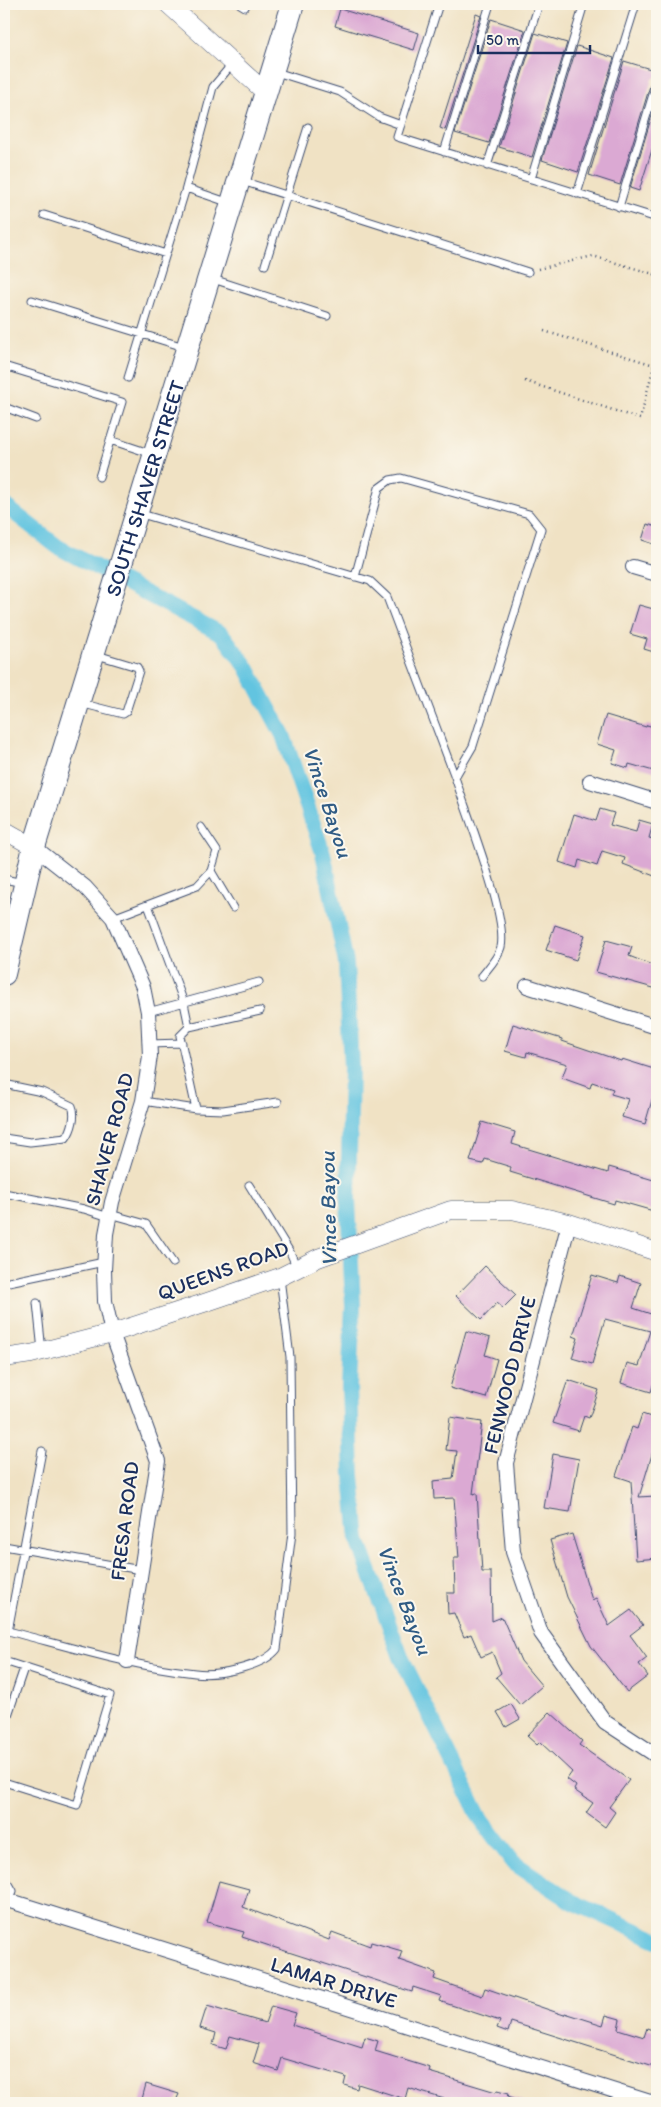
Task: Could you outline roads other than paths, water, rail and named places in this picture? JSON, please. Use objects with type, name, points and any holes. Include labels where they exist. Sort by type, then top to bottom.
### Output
[{"type":"main road","name":"SOUTH SHAVER STREET","points":[[4,974],[13,920],[14,881],[34,847],[293,4]]},
{"type":"street","points":[[177,9],[265,92]]},
{"type":"street","points":[[633,567],[657,574]]},
{"type":"street","points":[[590,782],[657,802]]},
{"type":"street","points":[[4,830],[34,847]]},
{"type":"street","name":"SHAVER ROAD","points":[[34,847],[85,887],[113,918],[143,987],[148,1012],[149,1044],[143,1101],[110,1215],[104,1262],[105,1301],[112,1333]]},
{"type":"street","points":[[527,986],[657,1027]]},
{"type":"street","name":"QUEENS ROAD","points":[[4,1358],[42,1351],[112,1333],[280,1277],[318,1258],[451,1210],[512,1210],[569,1223],[657,1252]]},
{"type":"street","name":"FENWOOD DRIVE","points":[[569,1223],[506,1463],[513,1552],[541,1633],[605,1722],[657,1756]]},
{"type":"street","name":"FRESA ROAD","points":[[112,1333],[158,1461],[127,1660]]},
{"type":"street","name":"LAMAR DRIVE","points":[[6,1900],[653,2103]]},
{"type":"lane","points":[[240,4],[245,7],[246,4]]},
{"type":"lane","points":[[439,4],[397,138],[657,218]]},
{"type":"lane","points":[[444,152],[490,4]]},
{"type":"lane","points":[[487,166],[539,4]]},
{"type":"lane","points":[[530,179],[584,4]]},
{"type":"lane","points":[[577,194],[636,4]]},
{"type":"lane","points":[[128,378],[186,188],[213,88],[233,62]]},
{"type":"lane","points":[[272,71],[340,92],[379,117],[401,125]]},
{"type":"lane","points":[[619,207],[657,81]]},
{"type":"lane","points":[[265,265],[308,127]]},
{"type":"lane","points":[[238,180],[528,272]]},
{"type":"lane","points":[[186,188],[231,203]]},
{"type":"lane","points":[[44,215],[166,254]]},
{"type":"lane","points":[[208,278],[327,316]]},
{"type":"lane","points":[[32,300],[187,348]]},
{"type":"lane","points":[[4,366],[122,402],[99,477]]},
{"type":"lane","points":[[4,407],[36,419]]},
{"type":"lane","points":[[110,440],[154,454]]},
{"type":"lane","points":[[354,577],[379,488],[390,480],[401,478],[529,514],[538,523],[541,529],[473,746],[454,777]]},
{"type":"lane","points":[[136,512],[370,581],[387,597],[454,777],[501,918],[501,947],[482,976]]},
{"type":"lane","points":[[78,702],[123,714],[126,712],[139,670],[137,667],[92,654]]},
{"type":"lane","points":[[113,918],[197,886],[211,871],[217,851],[200,827]]},
{"type":"lane","points":[[211,871],[233,908]]},
{"type":"lane","points":[[148,906],[184,1003],[189,1027]]},
{"type":"lane","points":[[148,1012],[259,982]]},
{"type":"lane","points":[[196,1109],[180,1036],[189,1027],[260,1011]]},
{"type":"lane","points":[[149,1044],[182,1043]]},
{"type":"lane","points":[[4,1084],[42,1092],[72,1106],[75,1112],[70,1133],[66,1138],[30,1142],[4,1138]]},
{"type":"lane","points":[[143,1101],[196,1109],[223,1110],[278,1102]]},
{"type":"lane","points":[[248,1185],[290,1252],[297,1268]]},
{"type":"lane","points":[[4,1194],[84,1209],[146,1224],[174,1263]]},
{"type":"lane","points":[[4,1283],[104,1262]]},
{"type":"lane","points":[[34,1277],[35,1286]]},
{"type":"lane","points":[[42,1451],[24,1550],[6,1630],[69,1649],[196,1674],[220,1673],[262,1661],[277,1649],[292,1533],[290,1357],[280,1277]]},
{"type":"lane","points":[[37,1304],[42,1351]]},
{"type":"lane","points":[[4,1546],[141,1570]]},
{"type":"lane","points":[[4,1661],[110,1695],[77,1805],[4,1782]]},
{"type":"lane","points":[[4,1727],[24,1668]]},
{"type":"lane","points":[[4,1883],[9,1884],[13,1890],[6,1900]]},
{"type":"waterway","name":"Vince Bayou","points":[[4,505],[58,547],[222,634],[246,666],[283,735],[323,853],[346,963],[351,1068],[348,1199],[353,1306],[349,1386],[352,1475],[358,1540],[401,1657],[481,1820],[514,1863],[571,1901],[657,1940]]}]
